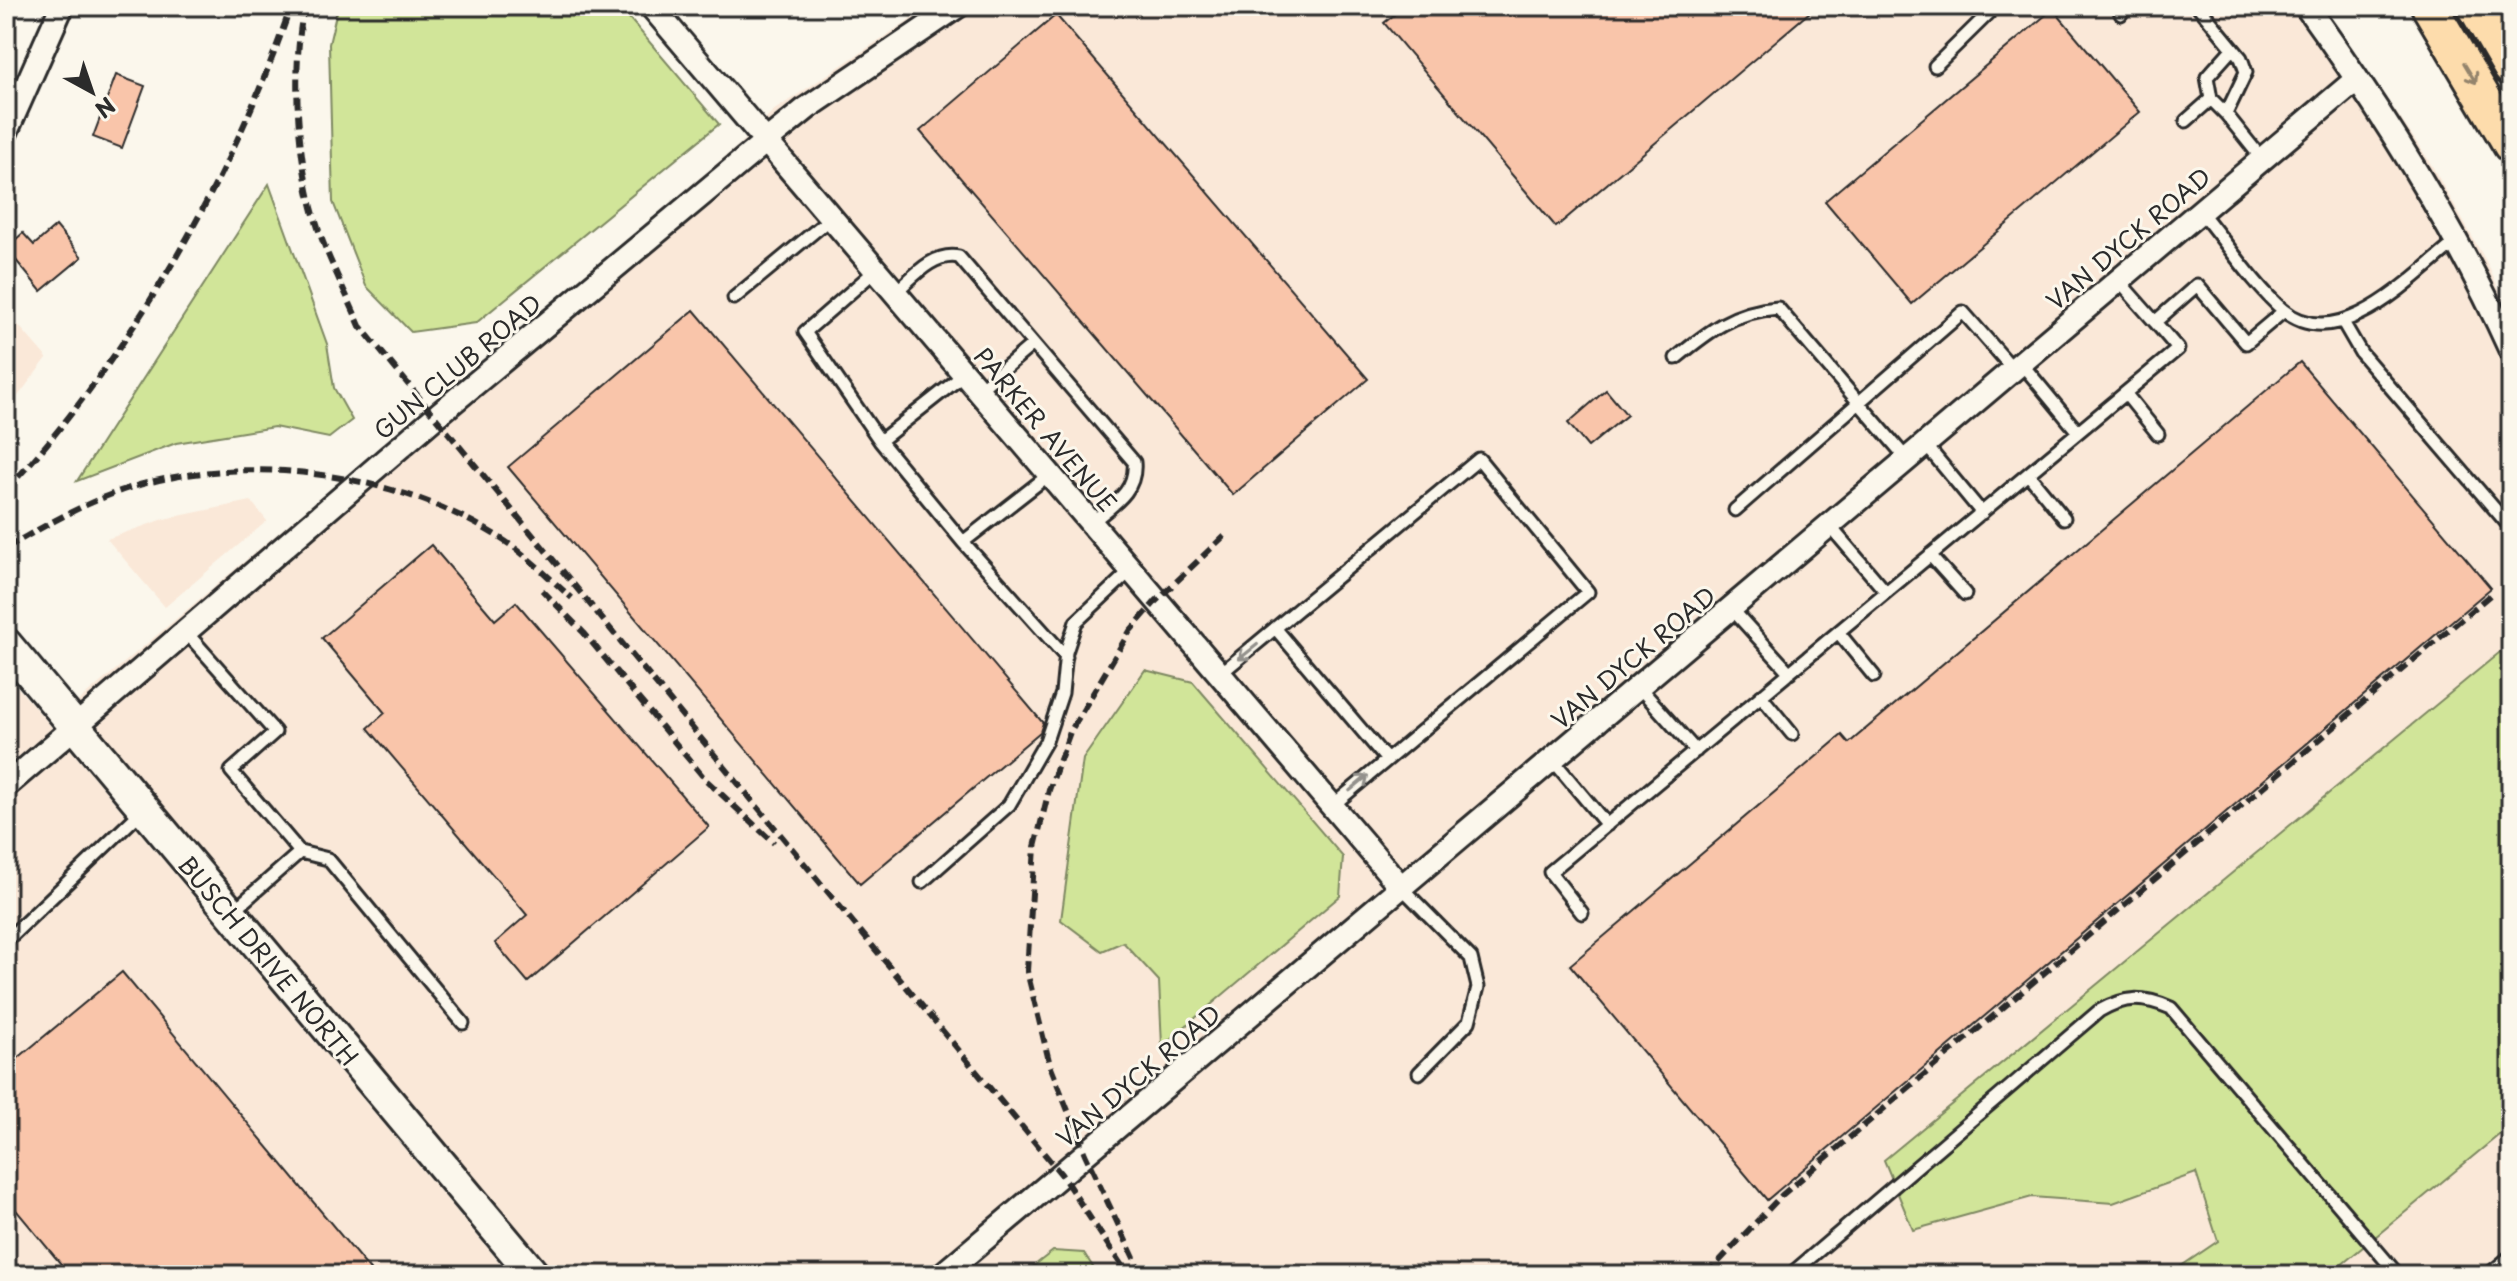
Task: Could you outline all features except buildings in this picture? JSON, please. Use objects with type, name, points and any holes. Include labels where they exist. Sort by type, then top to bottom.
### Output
[{"type":"main road","points":[[2429,6],[2511,145]]},
{"type":"main road","points":[[2475,6],[2511,68]]},
{"type":"street","points":[[6,132],[62,6]]},
{"type":"street","name":"PARKER AVENUE","points":[[651,6],[1401,887]]},
{"type":"street","name":"GUN CLUB ROAD","points":[[6,786],[765,142],[807,108],[958,6]]},
{"type":"street","points":[[2306,6],[2391,130],[2456,242],[2511,351]]},
{"type":"street","name":"VAN DYCK ROAD","points":[[942,1275],[2357,79]]},
{"type":"street","name":"BUSCH DRIVE NORTH","points":[[6,644],[534,1275]]},
{"type":"lane","points":[[1935,66],[1996,6]]},
{"type":"lane","points":[[2198,6],[2233,48],[2246,72],[2226,114]]},
{"type":"lane","points":[[2233,48],[2207,77],[2211,99],[2262,159]]},
{"type":"lane","points":[[2186,121],[2211,99]]},
{"type":"lane","points":[[2200,211],[2284,311],[2315,324],[2343,322],[2372,309],[2456,242]]},
{"type":"lane","points":[[734,298],[832,217]]},
{"type":"lane","points":[[896,292],[928,264],[946,255],[959,257],[1134,462],[1136,477],[1129,490],[1091,523]]},
{"type":"lane","points":[[876,270],[805,332],[880,441],[963,542],[1066,657]]},
{"type":"lane","points":[[1582,913],[1550,872],[2178,349],[2118,280]]},
{"type":"lane","points":[[2155,322],[2197,285],[2246,343],[2284,311]]},
{"type":"lane","points":[[1676,358],[1720,322],[1753,309],[1778,308],[1907,459]]},
{"type":"lane","points":[[1735,510],[1963,312],[2078,432]]},
{"type":"lane","points":[[2343,322],[2361,353],[2511,528]]},
{"type":"lane","points":[[880,441],[1033,344]]},
{"type":"lane","points":[[2125,393],[2158,434]]},
{"type":"lane","points":[[1925,444],[1982,513]]},
{"type":"lane","points":[[1220,674],[1479,459],[1588,592],[1332,806]]},
{"type":"lane","points":[[963,542],[1050,474]]},
{"type":"lane","points":[[2028,474],[2064,518]]},
{"type":"lane","points":[[1829,525],[1886,592]]},
{"type":"lane","points":[[1930,555],[1965,594]]},
{"type":"lane","points":[[922,882],[1009,805],[1046,741],[1062,693],[1066,657],[1076,622],[1130,571]]},
{"type":"lane","points":[[1731,608],[1790,673]]},
{"type":"lane","points":[[1276,629],[1387,760]]},
{"type":"lane","points":[[185,631],[275,732],[231,771],[300,852],[328,859],[463,1023]]},
{"type":"lane","points":[[1838,632],[1874,676]]},
{"type":"lane","points":[[1638,686],[1696,751]]},
{"type":"lane","points":[[1761,696],[1792,734]]},
{"type":"lane","points":[[1552,759],[1607,825]]},
{"type":"lane","points":[[6,941],[143,810]]},
{"type":"lane","points":[[230,913],[300,852]]},
{"type":"lane","points":[[1401,887],[1471,958],[1478,987],[1469,1022],[1419,1073]]},
{"type":"lane","points":[[1790,1275],[2099,1011],[2119,1000],[2136,998],[2171,1008],[2398,1275]]},
{"type":"lane","points":[[2488,1275],[2511,1256]]},
{"type":"shaded area","points":[[930,6],[2323,6],[2428,159],[2486,261],[2511,316],[2511,1275],[557,1275],[75,704],[738,146],[773,111]]},
{"type":"shaded area","points":[[6,311],[47,358],[6,412]]},
{"type":"shaded area","points":[[251,501],[267,521],[165,607],[107,539],[164,519]]},
{"type":"shaded area","points":[[6,674],[500,1263],[485,1275],[6,1275]]},
{"type":"green space","points":[[338,6],[619,6],[719,124],[476,323],[411,332],[366,286],[333,202],[329,44]]},
{"type":"green space","points":[[269,184],[327,344],[334,388],[352,420],[329,438],[274,427],[176,443],[77,481]]},
{"type":"green space","points":[[2511,643],[2511,1125],[2329,1275],[2168,1275],[2218,1241],[2196,1173],[2113,1203],[2032,1197],[1913,1230],[1884,1160]]},
{"type":"green space","points":[[1145,670],[1193,682],[1343,857],[1340,896],[1162,1046],[1159,981],[1123,942],[1102,951],[1061,920],[1083,759]]},
{"type":"green space","points":[[1053,1251],[1084,1253],[1098,1275],[1022,1275]]},
{"type":"railway","points":[[6,490],[94,384],[173,263],[240,134],[291,6]]},
{"type":"railway","points":[[304,6],[297,89],[306,178],[323,243],[360,326],[1061,1174],[1128,1275]]},
{"type":"railway","points":[[6,548],[80,508],[126,489],[173,477],[223,471],[274,471],[325,476],[376,486],[425,501],[471,521],[512,546],[572,598]]},
{"type":"railway","points":[[1142,1275],[1085,1154],[1050,1065],[1027,971],[1035,847],[1049,790],[1070,732],[1130,631],[1156,601],[1224,536]]},
{"type":"railway","points":[[542,590],[584,633],[706,780],[774,843]]},
{"type":"railway","points":[[1706,1275],[1782,1195],[2490,595]]}]
